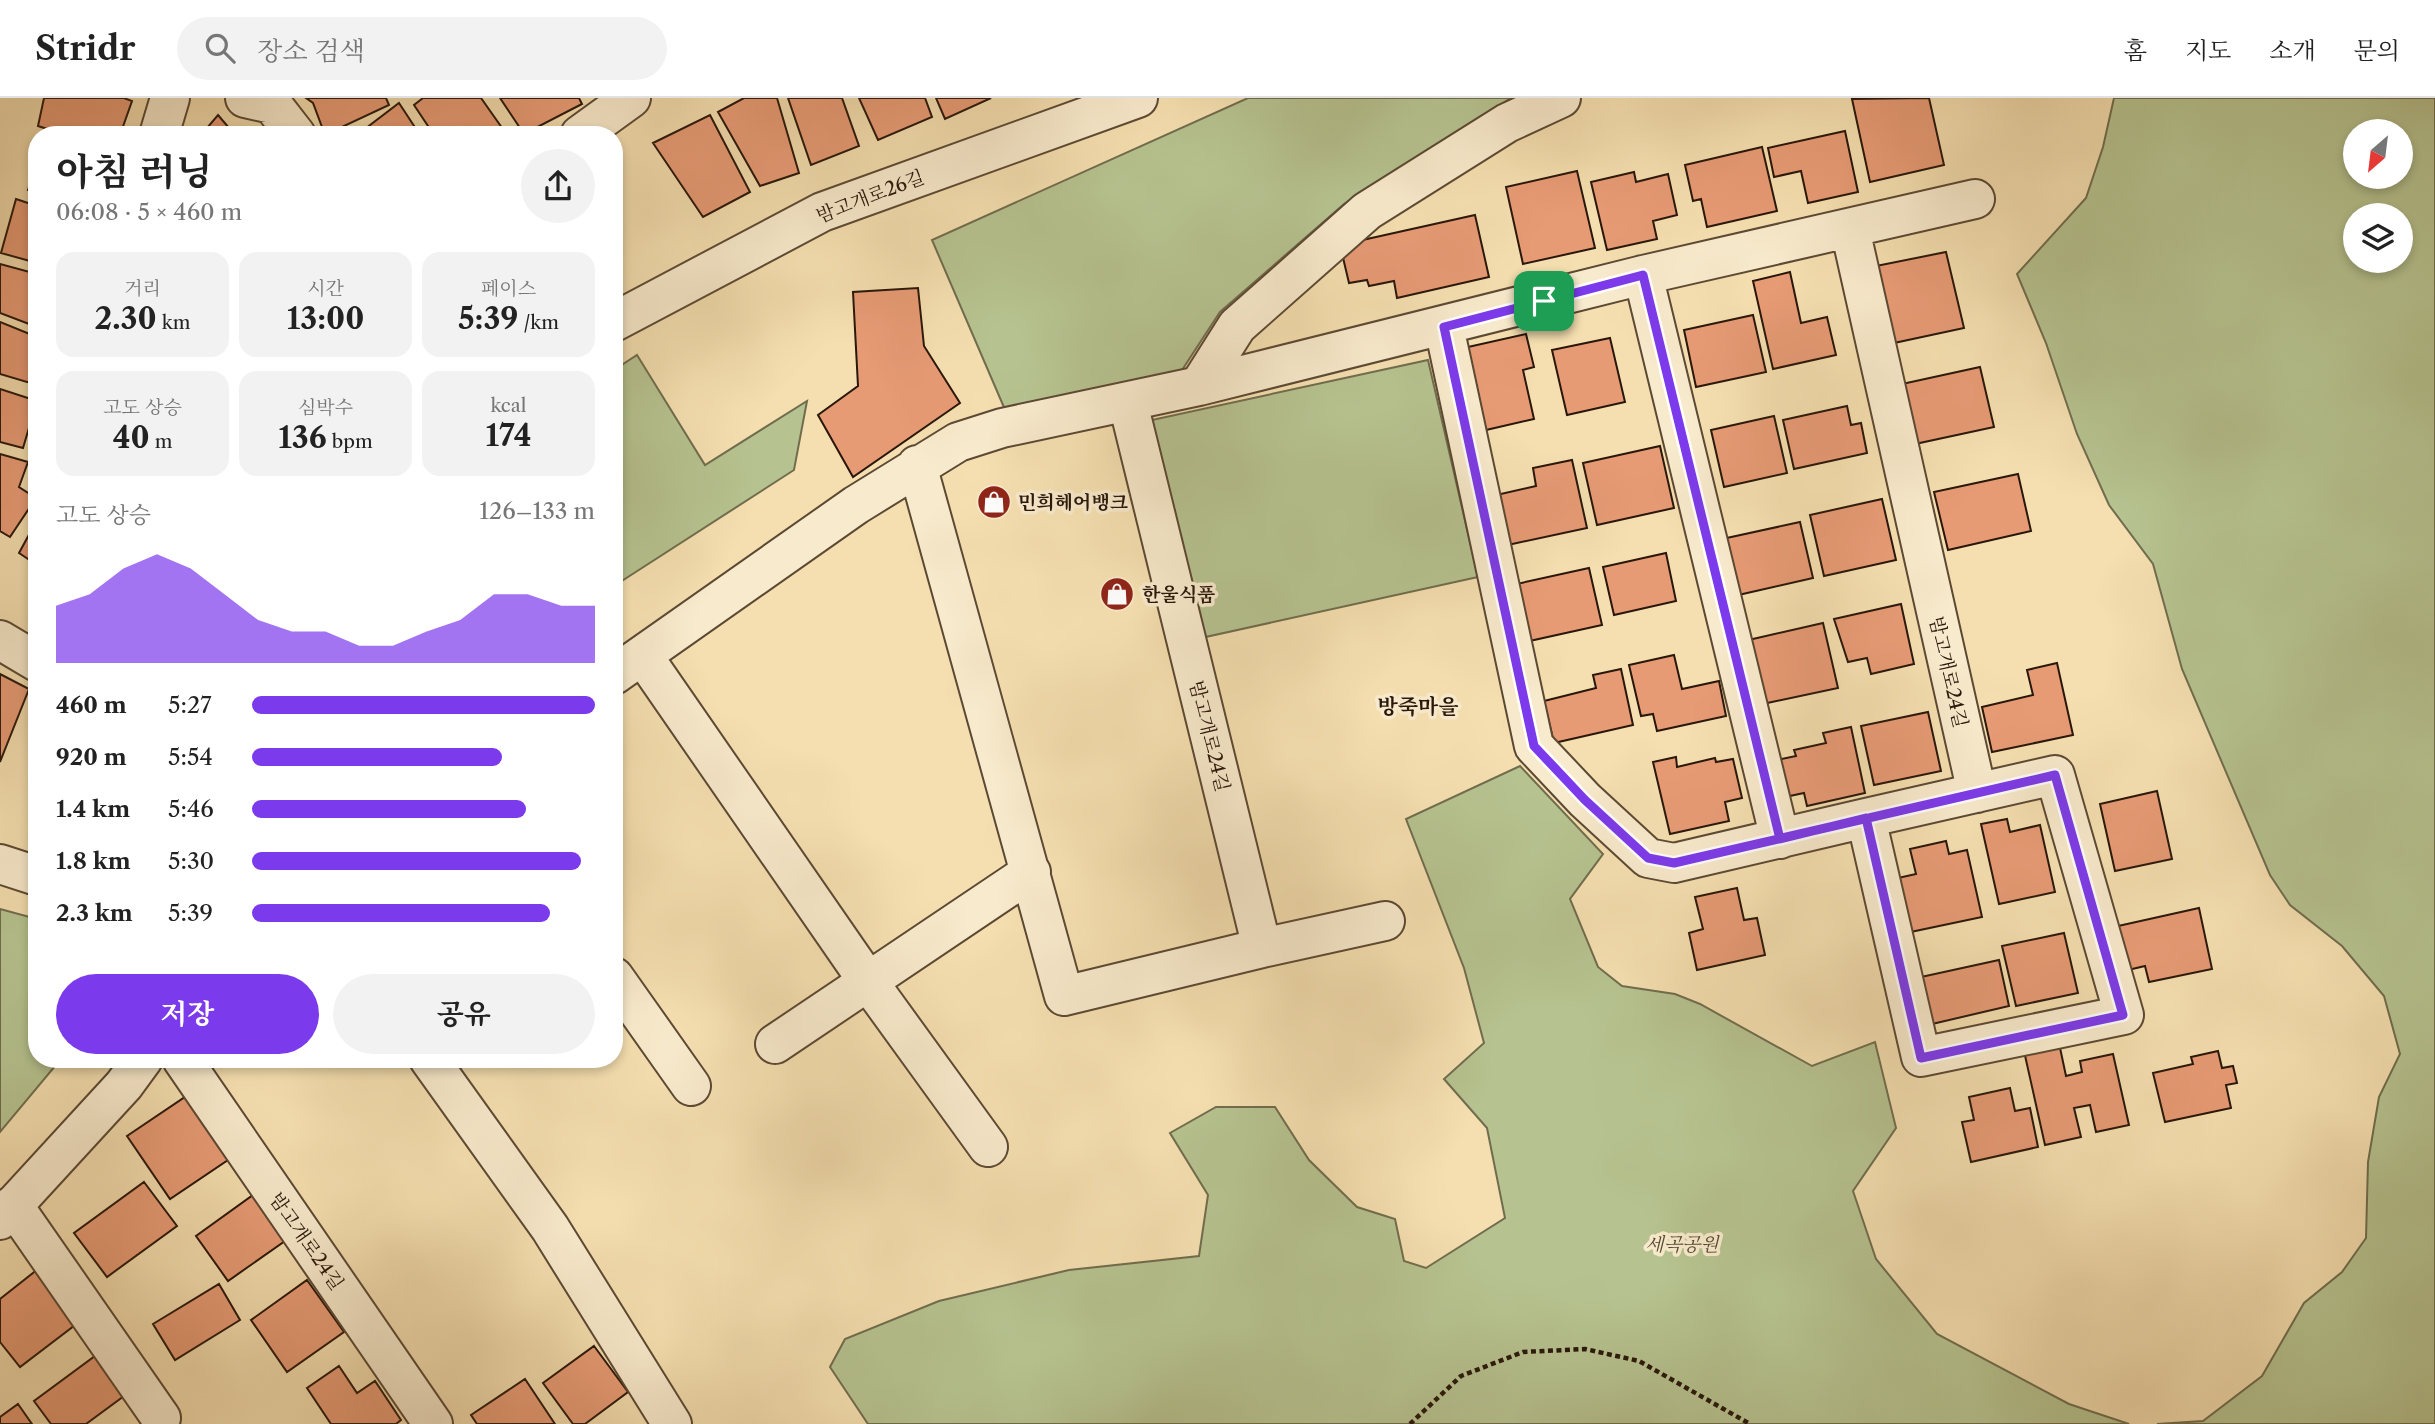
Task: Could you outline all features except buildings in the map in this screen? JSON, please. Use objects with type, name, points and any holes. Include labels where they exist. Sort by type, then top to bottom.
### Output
[{"type":"street","points":[[162,126],[170,98]]},
{"type":"street","points":[[246,98],[272,104],[289,126]]},
{"type":"street","points":[[592,126],[631,98]]},
{"type":"street","name":"밤고개로26길","points":[[623,318],[822,212],[1138,98]]},
{"type":"street","points":[[1199,386],[1237,326],[1367,211],[1507,123],[1561,98]]},
{"type":"street","points":[[988,1147],[867,980],[629,666],[856,505],[958,442],[1002,428],[1128,403],[1444,327],[1643,275],[1975,200]]},
{"type":"street","name":"밤고개로24길","points":[[1850,229],[1976,793]]},
{"type":"street","points":[[1643,275],[1780,839]]},
{"type":"street","points":[[1444,327],[1534,746],[1585,800],[1648,858],[1674,863],[1866,818],[2055,775],[2123,1015],[1921,1058],[1866,818]]},
{"type":"street","name":"밤고개로24길","points":[[1128,403],[1262,948]]},
{"type":"street","points":[[917,465],[1065,996],[1385,921]]},
{"type":"street","points":[[0,640],[28,657]]},
{"type":"street","points":[[0,864],[28,874]]},
{"type":"street","points":[[775,1044],[1031,872]]},
{"type":"street","points":[[623,989],[691,1086]]},
{"type":"street","points":[[136,1068],[124,1085],[6,1213],[161,1418]]},
{"type":"street","name":"밤고개로24길","points":[[188,1068],[433,1424]]},
{"type":"street","points":[[435,1068],[550,1227],[661,1420]]},
{"type":"path","points":[[1410,1424],[1461,1376],[1523,1352],[1585,1349],[1639,1362],[1750,1424]]},
{"type":"green space","points":[[1248,98],[1511,98],[1344,204],[1220,312],[1182,370],[1006,412],[932,240]]},
{"type":"green space","points":[[2114,98],[2435,98],[2435,1424],[2157,1424],[2203,1421],[2262,1376],[2304,1303],[2342,1272],[2366,1238],[2368,1162],[2379,1097],[2400,1054],[2384,996],[2342,946],[2290,905],[2270,875],[2182,669],[2153,564],[2109,505],[2077,434],[2046,343],[2017,274],[2086,198],[2103,147]]},
{"type":"green space","points":[[637,355],[705,465],[807,401],[794,470],[623,580],[623,364]]},
{"type":"green space","points":[[1428,360],[1478,577],[1201,638],[1152,420]]},
{"type":"green space","name":"세곡공원","points":[[1520,766],[1603,854],[1570,899],[1598,967],[1622,986],[1675,994],[1700,1004],[1812,1066],[1875,1042],[1896,1128],[1853,1191],[1876,1259],[1937,1334],[2069,1404],[2129,1424],[868,1424],[830,1367],[845,1339],[939,1301],[1069,1270],[1199,1256],[1208,1195],[1170,1133],[1216,1107],[1275,1107],[1309,1160],[1357,1207],[1395,1219],[1404,1261],[1426,1268],[1505,1218],[1487,1128],[1444,1079],[1484,1043],[1464,968],[1406,819]]},
{"type":"green space","points":[[0,909],[28,917],[28,1068],[53,1068],[0,1132]]},
{"type":"place","name":"민희헤어뱅크","points":[[994,502]]},
{"type":"place","name":"한울식품","points":[[1117,594]]},
{"type":"district","name":"방죽마을","points":[[1418,707]]},
{"type":"route","points":[[1544,301],[1444,327],[1534,746],[1585,800],[1648,858],[1674,863],[1780,839],[1866,818],[2055,775],[2123,1015],[1921,1058],[1866,818],[1780,839],[1643,275],[1544,301]]}]
